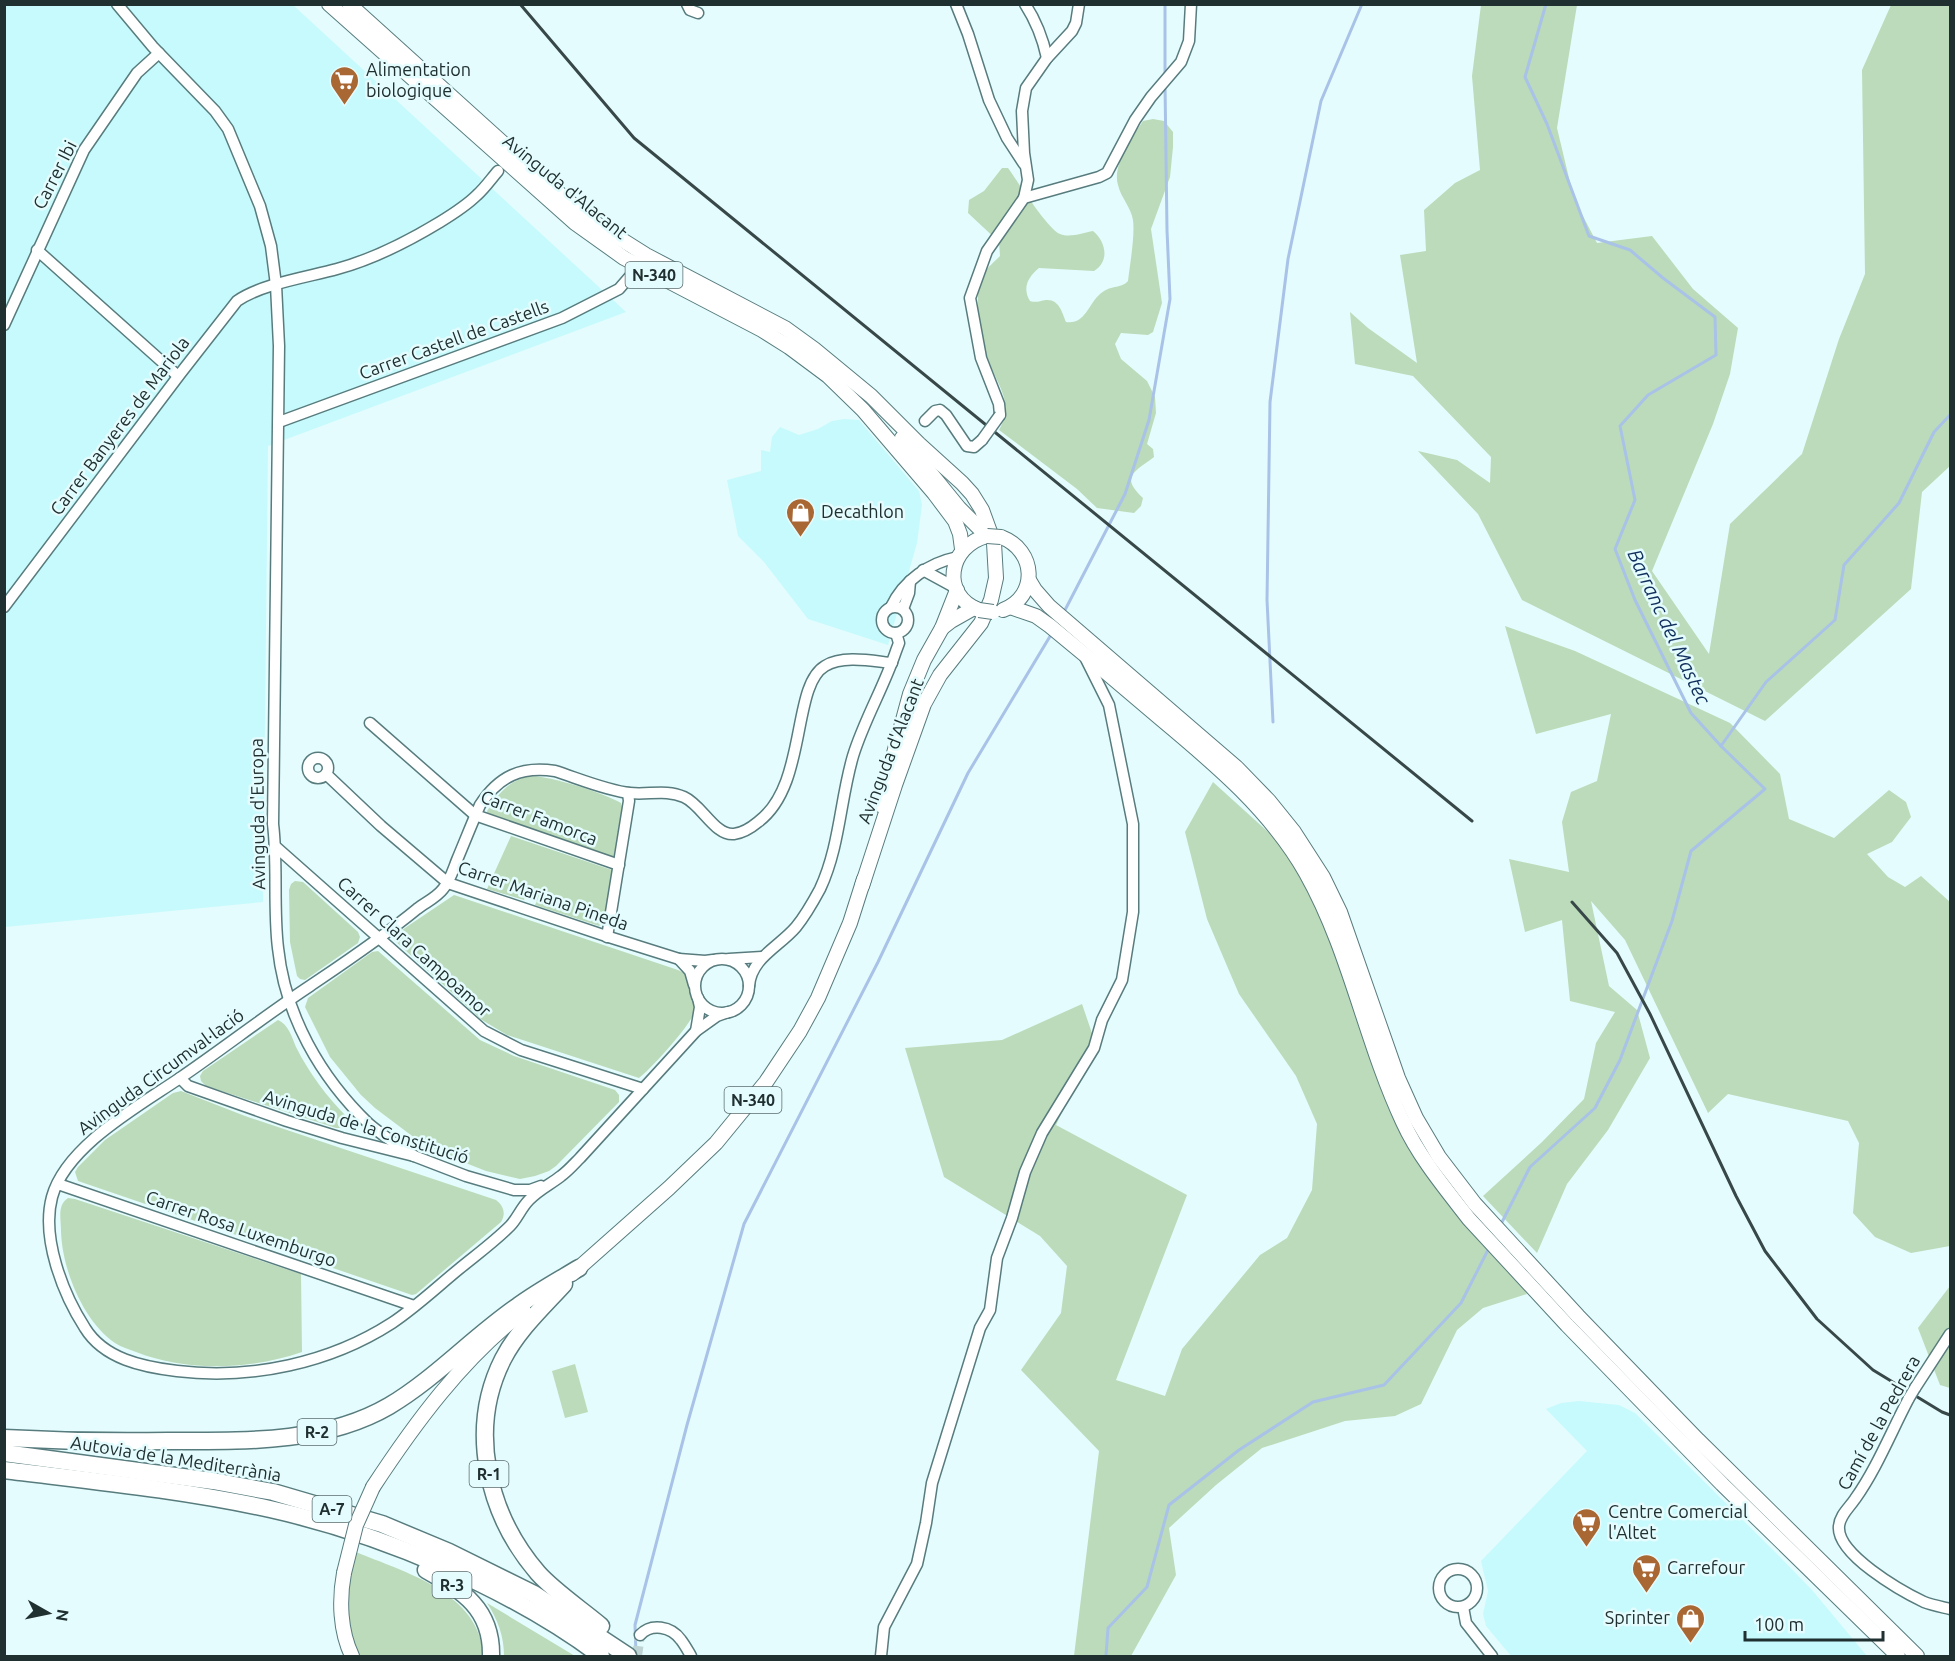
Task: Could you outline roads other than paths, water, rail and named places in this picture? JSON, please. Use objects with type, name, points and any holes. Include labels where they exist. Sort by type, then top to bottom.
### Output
[{"type":"highway","name":"R-2","points":[[4,1438],[80,1442],[241,1440],[320,1432],[352,1423],[387,1407],[420,1386],[517,1306],[579,1268]]},
{"type":"highway","name":"R-1","points":[[579,1268],[527,1324],[503,1359],[486,1412],[484,1438],[486,1462],[491,1487],[501,1514],[510,1535],[525,1556],[540,1575],[618,1641],[630,1656]]},
{"type":"highway","name":"Autovia de la Mediterrània","points":[[4,1453],[190,1478],[263,1491],[382,1524],[449,1552],[534,1594],[630,1656]]},
{"type":"highway","name":"Autovia de la Mediterrània","points":[[4,1470],[182,1493],[270,1509],[321,1522],[417,1555],[510,1599],[601,1656]]},
{"type":"highway","name":"R-3","points":[[379,1542],[395,1555],[453,1586],[469,1600],[489,1627],[492,1642],[491,1656]]},
{"type":"main road","name":"Avinguda d'Alacant","points":[[329,4],[575,223],[624,258],[789,346],[828,376],[869,416],[955,521],[960,534],[960,553]]},
{"type":"main road","name":"Avinguda d'Alacant","points":[[349,4],[538,176],[592,221],[646,255],[785,328],[850,378],[972,494],[982,510],[992,532],[996,564],[994,590],[984,616],[940,675],[924,704],[862,886]]},
{"type":"main road","name":"Avinguda d'Alacant","points":[[850,378],[959,508],[994,537]]},
{"type":"main road","points":[[960,553],[978,538],[994,537]]},
{"type":"main road","name":"N-340","points":[[994,537],[1013,543],[1023,553],[1028,566],[1029,580]]},
{"type":"main road","name":"N-340","points":[[352,1656],[344,1632],[341,1609],[344,1573],[356,1525],[373,1487],[407,1435],[446,1386],[514,1319],[579,1268],[716,1143],[749,1105],[800,1031],[818,998],[850,923],[862,886],[882,797],[910,694],[924,660],[942,628],[956,589],[953,572],[960,553]]},
{"type":"main road","points":[[1029,580],[1022,596],[1010,607],[1042,619],[1191,744],[1248,796],[1297,858],[1327,914],[1370,1038],[1403,1122],[1424,1158],[1469,1219],[1649,1410],[1898,1656]]},
{"type":"main road","points":[[1029,580],[1050,606],[1236,767],[1269,801],[1294,832],[1323,877],[1340,912],[1398,1078],[1416,1118],[1439,1157],[1475,1204],[1578,1316],[1690,1432],[1917,1656]]},
{"type":"main road","points":[[956,589],[961,597],[982,610]]},
{"type":"main road","name":"N-340","points":[[942,628],[951,621],[982,610],[1010,607]]},
{"type":"street","name":"Avinguda d'Europa","points":[[117,4],[159,53],[215,111],[228,129],[260,206],[271,246],[279,328],[273,812],[278,949],[289,1000],[314,1056],[329,1078],[370,1124],[414,1156]]},
{"type":"street","points":[[687,4],[690,10],[699,13]]},
{"type":"street","points":[[956,4],[989,100],[1007,138],[1026,166]]},
{"type":"street","points":[[1025,4],[1044,43],[1047,58]]},
{"type":"street","points":[[925,421],[935,411],[940,410],[967,446],[974,447],[1000,415],[999,404],[981,358],[970,298],[987,250],[1024,198],[1028,180],[1022,128],[1026,88],[1047,58],[1072,31],[1076,23],[1079,4]]},
{"type":"street","points":[[1024,198],[1099,177],[1107,172],[1135,120],[1181,62],[1189,41],[1191,4]]},
{"type":"street","name":"Carrer Ibi","points":[[4,325],[84,150],[137,74],[159,53]]},
{"type":"street","name":"Carrer Banyeres de Mariola","points":[[4,607],[237,301],[276,285],[339,269],[401,245],[460,210],[498,171]]},
{"type":"street","points":[[37,250],[178,376]]},
{"type":"street","name":"Carrer Castell de Castells","points":[[279,422],[562,318],[619,289],[632,274]]},
{"type":"street","points":[[891,607],[903,609],[908,621],[904,629],[896,633],[888,631],[883,624],[882,616],[891,607],[899,592],[923,570],[960,553]]},
{"type":"street","points":[[923,570],[956,589]]},
{"type":"street","points":[[903,609],[909,593],[910,581]]},
{"type":"street","points":[[762,957],[716,959],[702,967],[696,977],[696,992],[706,1008],[715,1012],[728,1012],[740,1006],[746,998],[750,974],[762,957],[795,928],[806,914],[819,889],[836,843],[856,746],[892,663],[899,643],[896,633]]},
{"type":"street","points":[[881,1656],[884,1627],[917,1564],[932,1483],[980,1328],[990,1310],[997,1258],[1012,1218],[1025,1172],[1042,1133],[1094,1048],[1102,1020],[1122,980],[1133,912],[1133,824],[1109,705],[1082,652]]},
{"type":"street","name":"Avinguda Circumval·lació","points":[[728,1012],[717,1016],[696,1031],[580,1158],[560,1177],[528,1200],[512,1225],[393,1322],[330,1354],[264,1370],[228,1374],[192,1373],[135,1364],[115,1355],[90,1337],[61,1284],[50,1230],[52,1197],[66,1168],[77,1154],[95,1138],[289,1000],[381,939],[435,897],[448,883],[480,805],[500,781],[519,771],[544,769],[628,793],[667,792],[686,798],[721,832],[736,834],[753,826],[773,809],[786,784],[798,744],[804,705],[814,676],[822,667],[843,661],[864,660],[892,663]]},
{"type":"street","name":"Carrer Famorca","points":[[370,723],[475,815],[618,865]]},
{"type":"street","name":"Carrer Mariana Pineda","points":[[326,774],[381,826],[448,883],[679,959],[705,961],[716,959]]},
{"type":"street","points":[[607,937],[629,801],[628,793]]},
{"type":"street","name":"Carrer Clara Campoamor","points":[[276,847],[473,1023],[495,1038],[521,1050],[643,1089]]},
{"type":"street","points":[[679,959],[690,970],[700,1007],[696,1031]]},
{"type":"street","points":[[728,959],[739,964],[745,971],[749,986]]},
{"type":"street","name":"Avinguda de la Constitució","points":[[180,1078],[188,1086],[287,1121],[414,1156],[466,1176],[514,1190],[530,1190],[547,1185]]},
{"type":"street","name":"Carrer Rosa Luxemburgo","points":[[58,1184],[414,1306]]},
{"type":"street","name":"Camí de la Pedrera","points":[[1950,1334],[1909,1398],[1869,1480],[1844,1512],[1839,1523],[1841,1541],[1860,1563],[1926,1603],[1950,1610]]},
{"type":"street","points":[[1463,1607],[1466,1623],[1492,1656]]},
{"type":"street","points":[[640,1635],[655,1627],[670,1630],[681,1640],[691,1656]]},
{"type":"street","points":[[1869,1627],[1892,1656]]},
{"type":"waterway","points":[[1165,4],[1165,75]]},
{"type":"waterway","points":[[1273,722],[1267,600],[1270,402],[1288,259],[1321,101],[1362,4]]},
{"type":"waterway","name":"Barranc del Mastec","points":[[1546,4],[1525,77],[1547,124],[1589,236],[1630,250],[1715,317],[1716,355],[1648,395],[1620,426],[1635,500],[1615,549],[1635,600],[1691,713],[1721,746]]},
{"type":"waterway","points":[[1064,612],[1125,494],[1149,420],[1170,299],[1165,84]]},
{"type":"waterway","points":[[1500,1226],[1530,1167],[1595,1108],[1620,1060],[1672,921],[1691,851],[1765,789],[1721,746],[1766,682],[1835,620],[1844,565],[1899,503],[1934,432],[1950,415]]},
{"type":"waterway","points":[[636,1655],[635,1625],[687,1425],[744,1224],[878,962],[968,773],[1052,633]]},
{"type":"waterway","points":[[1106,1656],[1108,1628],[1147,1587],[1169,1505],[1239,1450],[1313,1402],[1384,1385],[1461,1303],[1489,1248]]},
{"type":"tunnel","points":[[637,1656],[640,1635]]},
{"type":"railway","points":[[520,4],[634,138],[1472,821]]},
{"type":"railway","points":[[1572,902],[1617,953],[1650,1014],[1736,1196],[1765,1251],[1817,1319],[1873,1370],[1950,1415]]},
{"type":"place","name":"Alimentation biologique","points":[[345,106]]},
{"type":"place","name":"Decathlon","points":[[800,538]]},
{"type":"place","name":"Centre Comercial l'Altet","points":[[1587,1548]]},
{"type":"place","name":"Carrefour","points":[[1646,1594]]},
{"type":"place","name":"Sprinter","points":[[1691,1644]]}]
